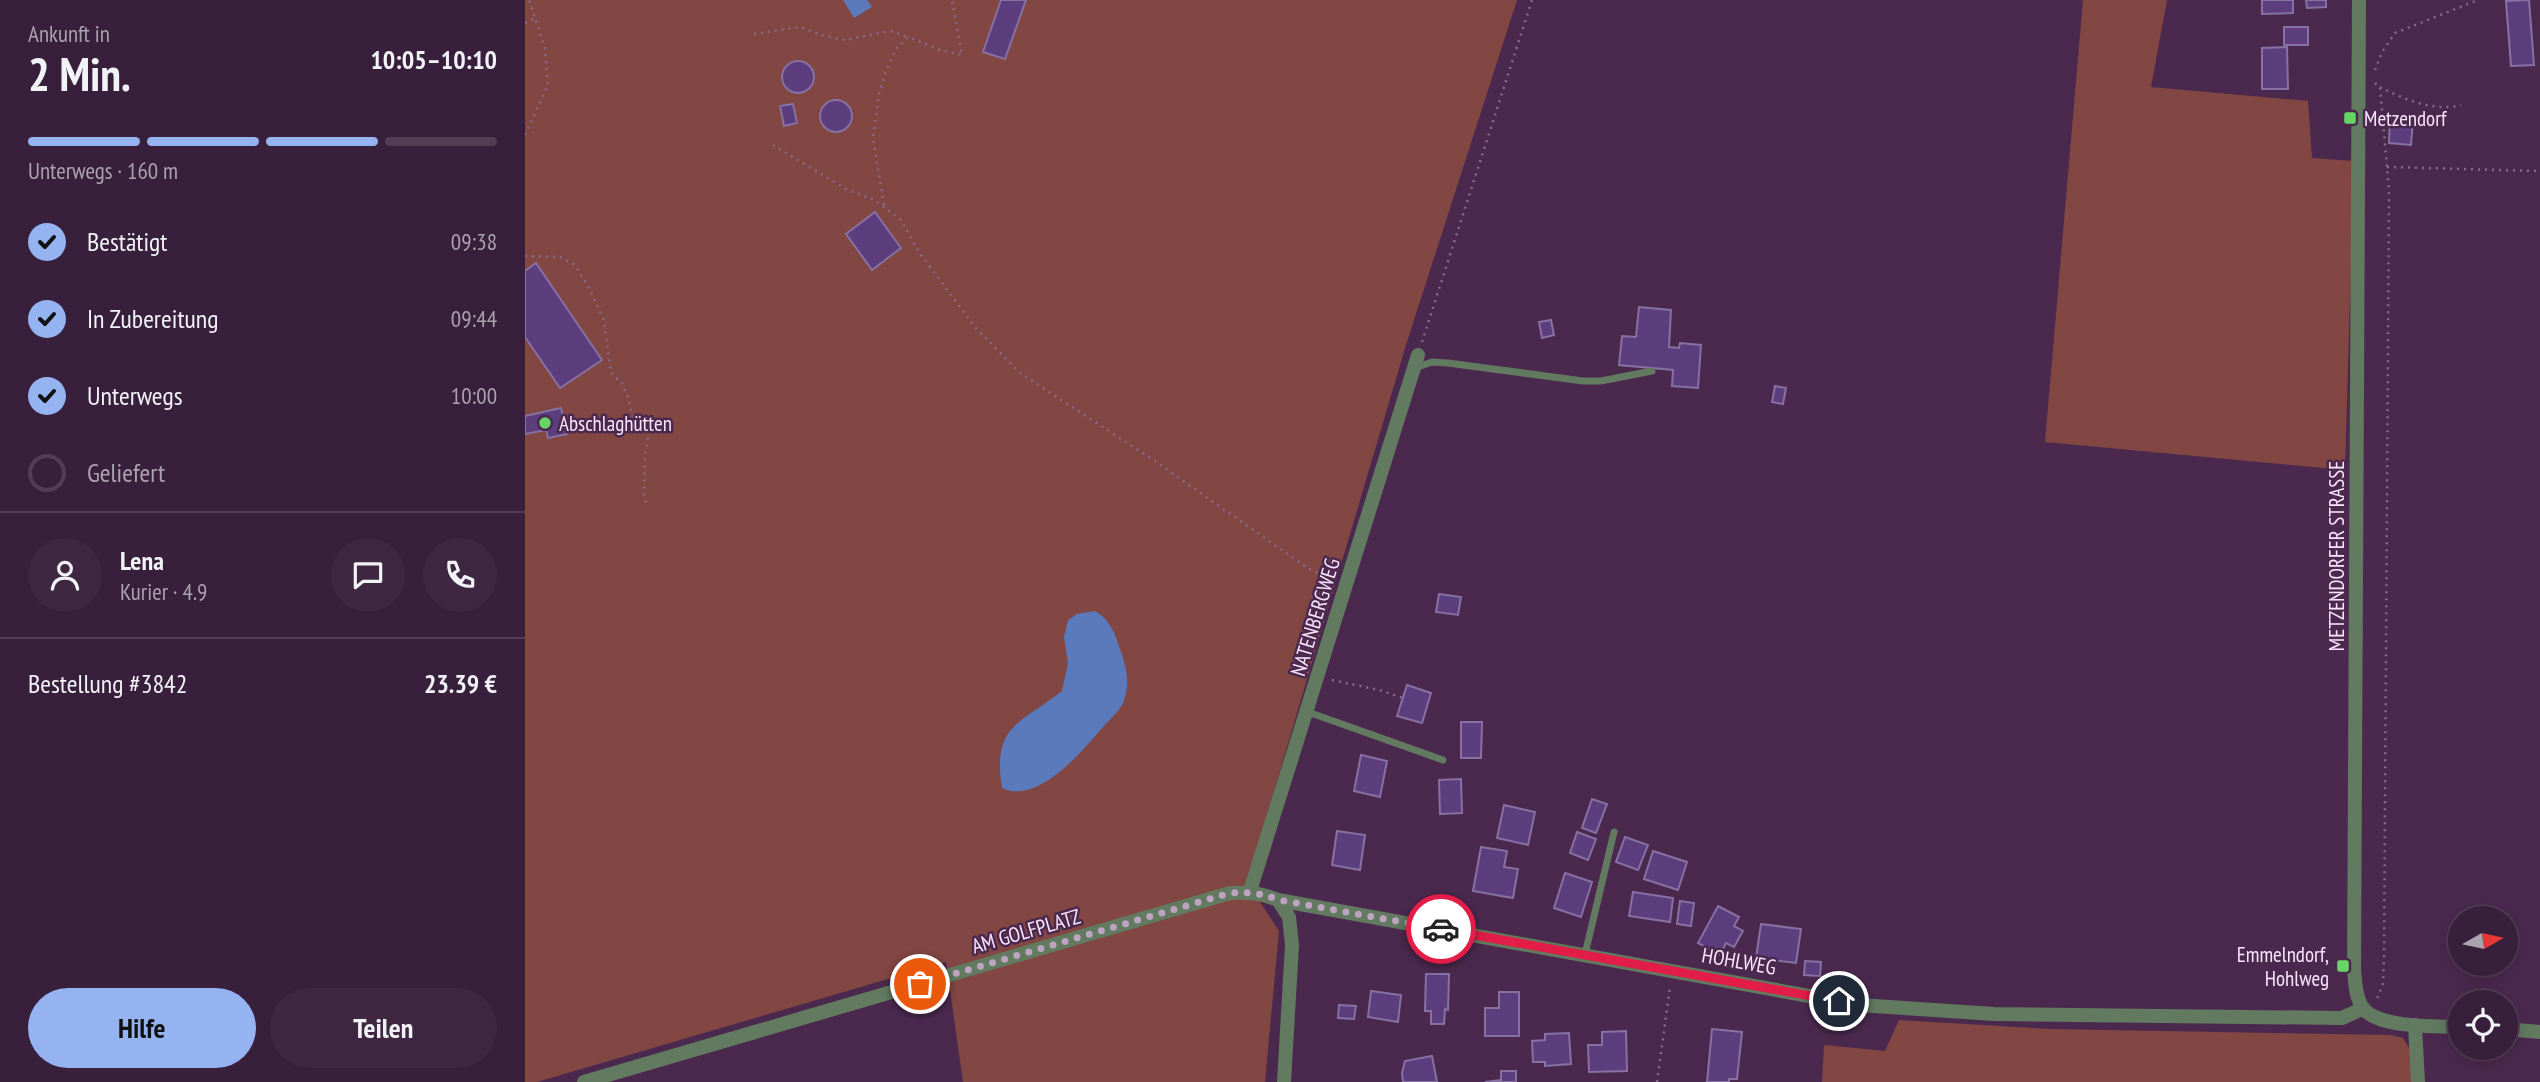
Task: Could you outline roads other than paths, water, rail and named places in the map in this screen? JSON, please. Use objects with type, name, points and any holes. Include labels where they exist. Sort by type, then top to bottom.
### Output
[{"type":"street","name":"METZENDORFER STRASSE","points":[[2359,0],[2354,968],[2356,993],[2362,1009]]},
{"type":"street","name":"NATENBERGWEG","points":[[1251,891],[1416,362]]},
{"type":"street","name":"AM GOLFPLATZ","points":[[584,1082],[1230,893],[1251,891],[1279,900]]},
{"type":"street","name":"HOHLWEG","points":[[1279,900],[1860,1005],[1994,1014],[2342,1018],[2362,1009]]},
{"type":"street","points":[[1279,900],[1289,917],[1292,945],[1291,1001],[1284,1082]]},
{"type":"street","points":[[2362,1009],[2377,1018],[2415,1025],[2448,1026]]},
{"type":"street","points":[[2415,1025],[2418,1082]]},
{"type":"street","points":[[2518,1030],[2540,1032]]},
{"type":"lane","points":[[1416,362],[1448,363],[1601,382],[1652,371]]},
{"type":"lane","points":[[1307,712],[1443,760]]},
{"type":"lane","points":[[1585,954],[1614,832]]},
{"type":"water","points":[[843,0],[867,0],[872,7],[854,18]]},
{"type":"water","points":[[1095,611],[1110,626],[1124,660],[1127,681],[1123,703],[1057,774],[1029,789],[1015,791],[1002,788],[1001,751],[1012,728],[1062,691],[1068,663],[1064,637],[1068,620],[1077,614]]},
{"type":"place","name":"Metzendorf","points":[[2350,118]]},
{"type":"place","name":"Abschlaghütten","points":[[545,423]]},
{"type":"place","name":"Emmelndorf, Hohlweg","points":[[2343,966]]}]
